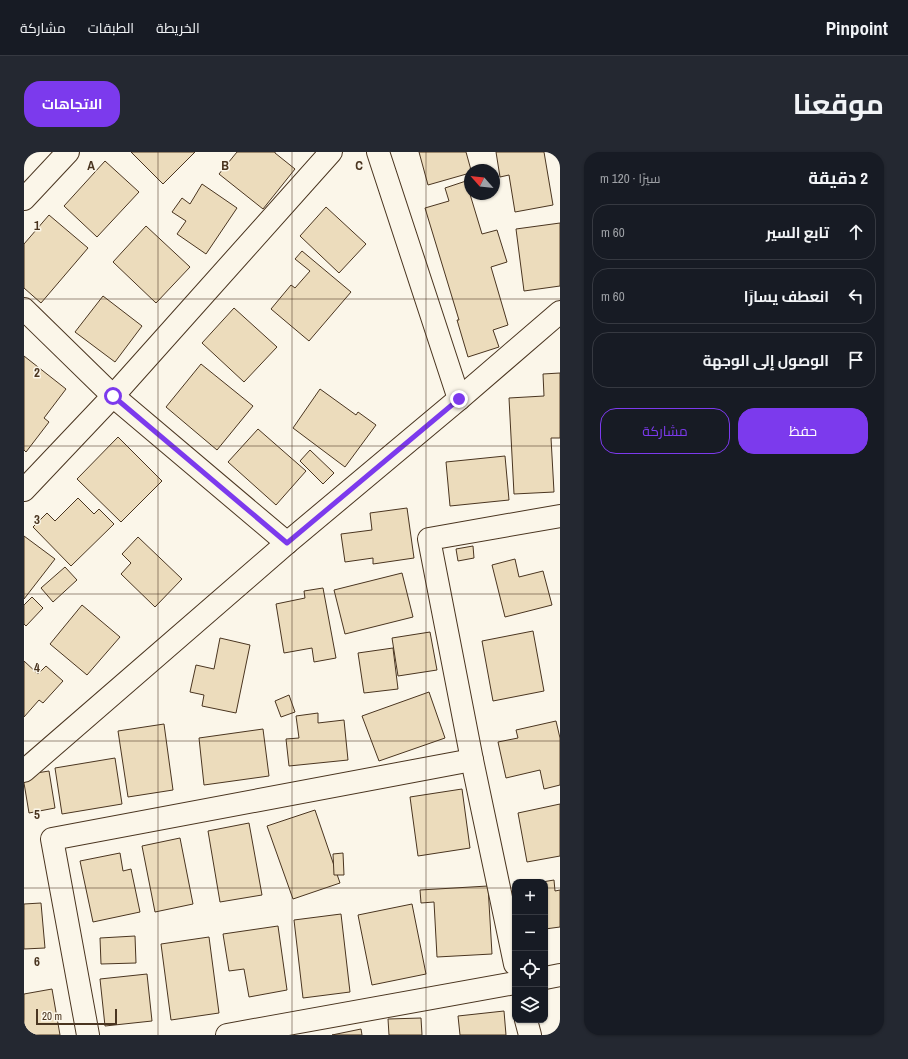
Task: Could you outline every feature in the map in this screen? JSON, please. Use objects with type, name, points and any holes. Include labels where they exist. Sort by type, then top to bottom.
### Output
[{"type":"street","points":[[24,199],[68,152]]},
{"type":"street","points":[[24,490],[113,396],[331,152]]},
{"type":"street","points":[[378,152],[459,399]]},
{"type":"street","points":[[24,309],[113,396],[287,543]]},
{"type":"street","points":[[24,771],[287,543],[560,312]]},
{"type":"street","points":[[512,951],[472,760],[429,539],[560,516]]},
{"type":"street","points":[[88,1035],[52,839],[472,760]]},
{"type":"street","points":[[548,977],[560,975]]},
{"type":"street","points":[[226,1035],[512,984]]},
{"type":"street","points":[[527,1023],[530,1035]]},
{"type":"building","points":[[131,152],[195,152],[163,184]]},
{"type":"building","points":[[237,152],[275,152],[295,169],[263,209],[219,174]]},
{"type":"building","points":[[419,152],[466,152],[469,164],[464,164],[464,175],[428,185]]},
{"type":"building","points":[[496,152],[544,152],[553,205],[515,212],[509,175],[500,177],[500,164],[498,164]]},
{"type":"building","points":[[105,161],[139,192],[97,237],[64,206]]},
{"type":"building","points":[[464,182],[464,200],[472,200],[482,234],[497,230],[507,262],[491,267],[508,325],[493,330],[499,347],[468,357],[457,320],[459,320],[425,208],[449,201],[445,188]]},
{"type":"building","points":[[202,184],[237,208],[206,254],[177,234],[186,221],[172,212],[182,198],[190,204]]},
{"type":"building","points":[[326,207],[366,244],[339,273],[300,236]]},
{"type":"building","points":[[49,215],[88,248],[41,303],[24,288],[24,244]]},
{"type":"building","points":[[560,223],[560,286],[524,291],[516,229]]},
{"type":"building","points":[[146,226],[190,267],[156,303],[113,262]]},
{"type":"building","points":[[302,251],[351,292],[309,341],[271,309],[291,285],[295,288],[310,271],[295,259]]},
{"type":"building","points":[[103,296],[142,326],[115,362],[75,332]]},
{"type":"building","points":[[234,308],[277,347],[244,382],[202,343]]},
{"type":"building","points":[[24,356],[66,389],[44,418],[49,422],[26,452],[24,450]]},
{"type":"building","points":[[201,364],[253,406],[217,450],[166,407]]},
{"type":"building","points":[[560,373],[560,438],[551,438],[554,492],[514,494],[509,398],[544,396],[543,374]]},
{"type":"building","points":[[320,389],[356,415],[358,412],[376,425],[345,467],[293,428]]},
{"type":"building","points":[[258,429],[306,471],[276,505],[228,462]]},
{"type":"building","points":[[118,437],[162,481],[121,522],[77,479]]},
{"type":"building","points":[[310,450],[334,473],[323,484],[300,461]]},
{"type":"building","points":[[505,456],[509,500],[450,506],[446,462]]},
{"type":"building","points":[[78,498],[94,514],[99,509],[114,524],[71,566],[33,527],[47,513],[55,521]]},
{"type":"building","points":[[407,508],[414,558],[373,564],[373,558],[345,562],[341,534],[372,530],[370,513]]},
{"type":"building","points":[[24,536],[55,559],[24,599]]},
{"type":"building","points":[[138,537],[182,579],[155,607],[121,574],[131,563],[122,554]]},
{"type":"building","points":[[473,546],[474,558],[458,561],[456,549]]},
{"type":"building","points":[[515,559],[519,577],[543,571],[552,605],[505,617],[492,565]]},
{"type":"building","points":[[65,567],[77,580],[53,602],[41,588]]},
{"type":"building","points":[[402,573],[413,617],[345,634],[334,590]]},
{"type":"building","points":[[323,588],[336,658],[314,662],[312,648],[284,653],[276,604],[305,598],[304,591]]},
{"type":"building","points":[[32,597],[43,608],[26,626],[24,624],[24,605]]},
{"type":"building","points":[[82,605],[120,637],[87,675],[50,644]]},
{"type":"building","points":[[533,631],[544,691],[493,701],[482,641]]},
{"type":"building","points":[[430,632],[437,670],[398,676],[392,638]]},
{"type":"building","points":[[220,638],[250,645],[236,713],[202,706],[204,695],[190,692],[196,665],[214,669]]},
{"type":"building","points":[[393,648],[398,689],[364,693],[358,653]]},
{"type":"building","points":[[24,661],[38,674],[46,666],[63,681],[43,703],[39,700],[24,717]]},
{"type":"building","points":[[429,692],[445,738],[379,761],[362,716]]},
{"type":"building","points":[[289,695],[295,712],[281,717],[275,701]]},
{"type":"building","points":[[318,713],[318,723],[344,720],[348,760],[289,766],[286,739],[299,738],[296,716]]},
{"type":"building","points":[[556,721],[560,738],[560,785],[544,789],[540,770],[506,778],[498,742],[518,738],[516,730]]},
{"type":"building","points":[[164,724],[173,790],[128,797],[118,731]]},
{"type":"building","points":[[263,729],[269,776],[204,785],[199,738]]},
{"type":"building","points":[[115,758],[122,804],[62,814],[55,768]]},
{"type":"building","points":[[49,771],[55,808],[29,813],[24,775]]},
{"type":"building","points":[[462,789],[470,848],[418,856],[410,797]]},
{"type":"building","points":[[560,804],[560,856],[527,862],[518,813]]},
{"type":"building","points":[[315,810],[340,883],[293,899],[267,826]]},
{"type":"building","points":[[249,823],[262,895],[220,902],[208,831]]},
{"type":"building","points":[[180,838],[193,904],[155,912],[142,846]]},
{"type":"building","points":[[120,853],[123,871],[131,869],[140,912],[93,922],[80,861]]},
{"type":"building","points":[[343,853],[344,875],[334,875],[333,854]]},
{"type":"building","points":[[554,880],[555,891],[560,890],[560,927],[548,929],[548,915],[548,881]]},
{"type":"building","points":[[488,886],[492,954],[437,957],[434,902],[421,903],[420,890]]},
{"type":"building","points":[[41,903],[45,948],[24,949],[24,904]]},
{"type":"building","points":[[412,904],[426,974],[372,985],[358,915]]},
{"type":"building","points":[[341,914],[350,992],[303,998],[294,920]]},
{"type":"building","points":[[278,926],[287,990],[249,997],[244,969],[229,971],[223,934]]},
{"type":"building","points":[[135,936],[136,963],[101,964],[100,938]]},
{"type":"building","points":[[209,937],[219,1013],[171,1020],[161,944]]},
{"type":"building","points":[[147,974],[152,1021],[105,1026],[100,979]]},
{"type":"building","points":[[52,989],[60,1035],[24,1035],[24,994]]},
{"type":"building","points":[[504,1011],[506,1035],[460,1035],[458,1016]]},
{"type":"building","points":[[421,1018],[422,1035],[389,1035],[388,1019]]},
{"type":"building","points":[[361,1029],[362,1035],[332,1035]]},
{"type":"route","points":[[113,396],[287,543],[459,399]]}]
